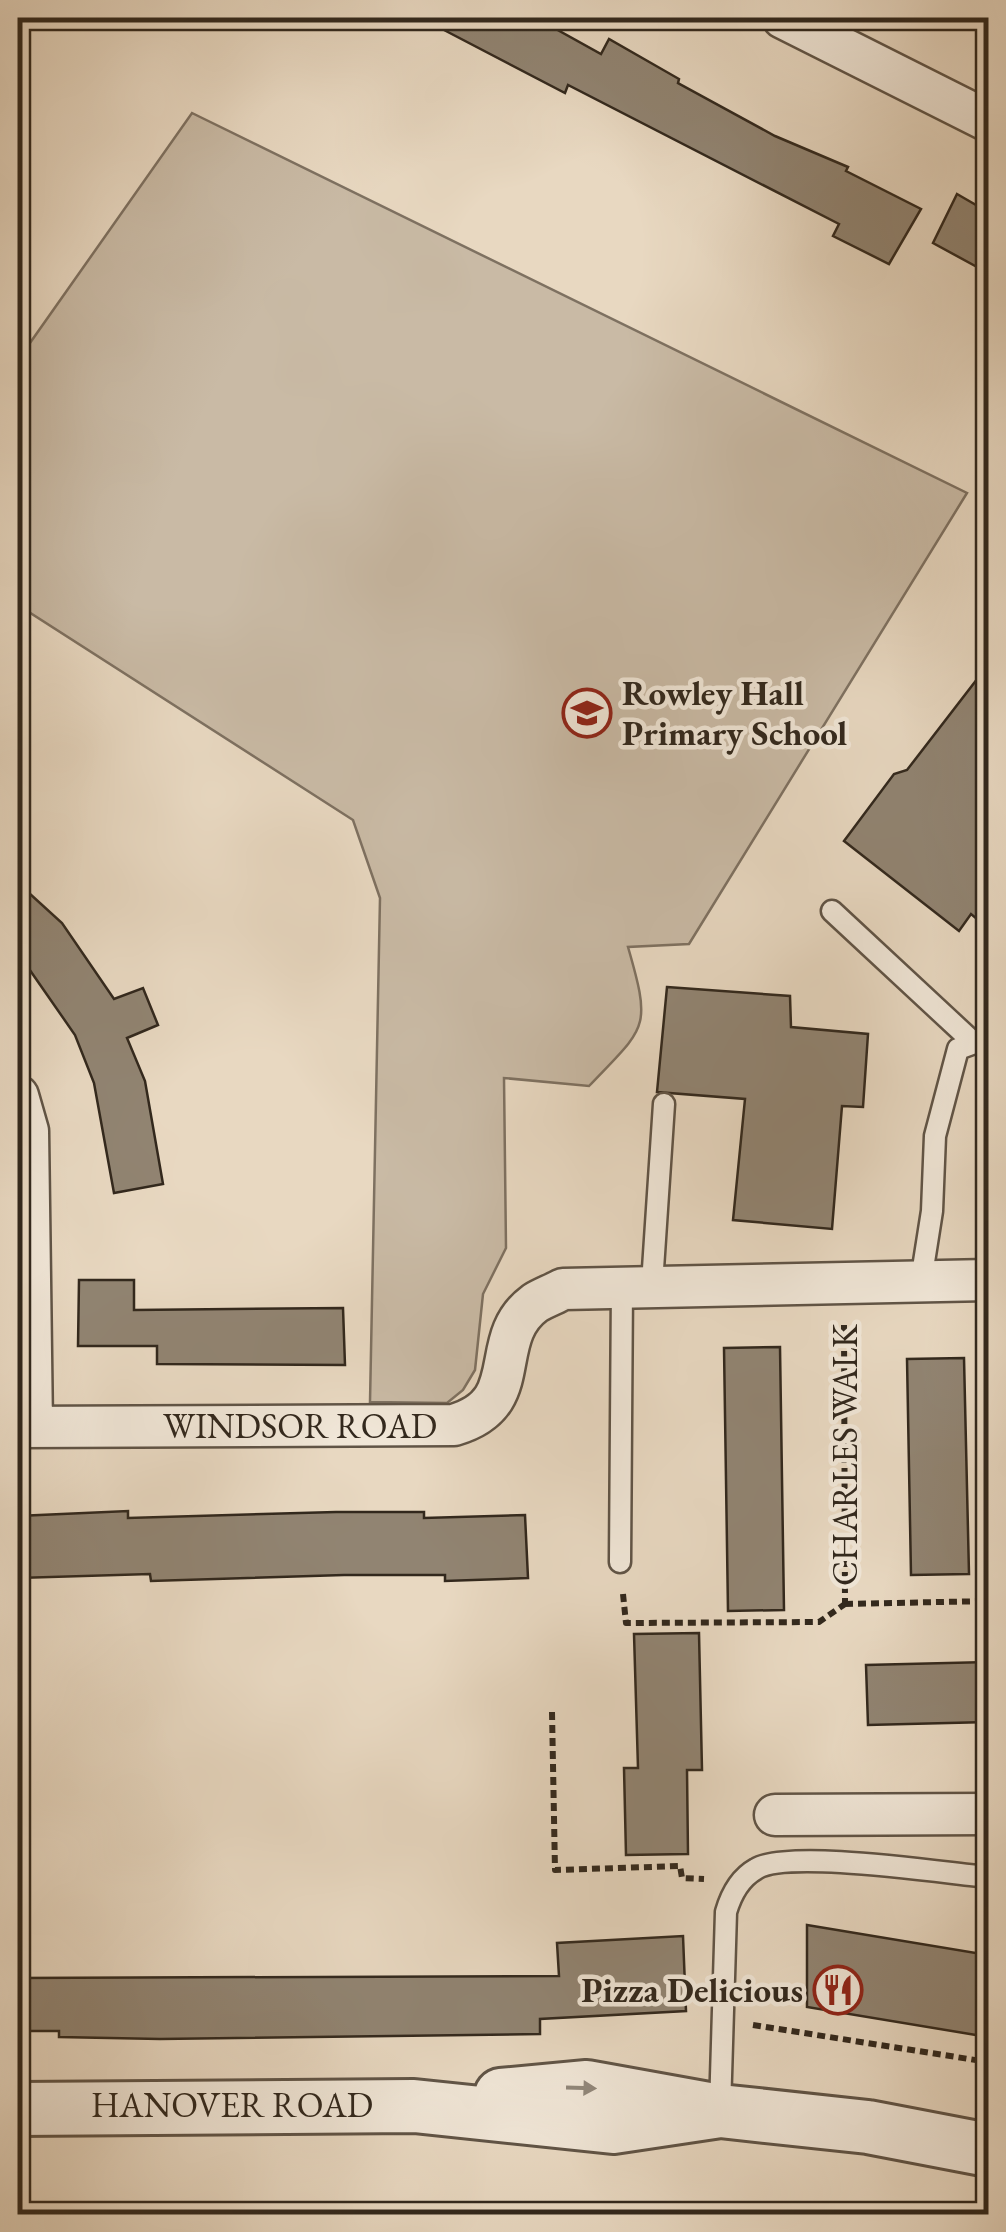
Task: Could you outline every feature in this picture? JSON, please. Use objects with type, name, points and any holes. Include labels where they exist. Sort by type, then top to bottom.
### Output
[{"type":"street","points":[[783,18],[988,121]]},
{"type":"street","points":[[18,1096],[28,1131],[25,1427]]},
{"type":"street","name":"WINDSOR ROAD","points":[[25,1427],[454,1426],[480,1418],[497,1400],[510,1344],[534,1304],[563,1289],[988,1280]]},
{"type":"street","points":[[775,1814],[988,1814]]},
{"type":"street","name":"HANOVER ROAD","points":[[28,2105],[414,2106],[587,2087],[720,2111],[868,2127],[988,2150]]},
{"type":"lane","points":[[832,911],[981,1041],[958,1049],[935,1136],[932,1211],[921,1281]]},
{"type":"lane","points":[[620,1562],[637,1285],[664,1104]]},
{"type":"lane","points":[[720,2111],[726,1912],[732,1892],[757,1867],[806,1861],[988,1877]]},
{"type":"path","name":"CHARLES WALK","points":[[844,1282],[845,1604],[988,1601]]},
{"type":"path","points":[[626,1623],[820,1622],[845,1604]]},
{"type":"path","points":[[552,1712],[555,1870],[680,1866]]},
{"type":"path","points":[[725,2021],[988,2062]]},
{"type":"shaded area","name":"Rowley Hall Primary School","points":[[192,113],[967,493],[689,944],[628,947],[641,1012],[633,1038],[623,1051],[589,1086],[504,1078],[506,1248],[483,1294],[475,1370],[463,1390],[447,1403],[370,1402],[380,898],[353,820],[18,605],[18,360]]},
{"type":"building","points":[[421,18],[536,18],[601,54],[609,39],[679,79],[678,83],[775,136],[848,167],[846,171],[921,209],[889,264],[833,236],[839,224],[568,85],[565,93]]},
{"type":"building","points":[[957,194],[988,212],[988,273],[933,243]]},
{"type":"building","points":[[988,665],[988,928],[971,914],[959,931],[844,841],[894,774],[907,770]]},
{"type":"building","points":[[18,883],[62,923],[114,999],[143,988],[158,1025],[127,1038],[145,1081],[163,1184],[114,1193],[94,1083],[75,1035],[18,953]]},
{"type":"building","points":[[667,987],[790,996],[791,1027],[868,1034],[863,1107],[842,1106],[832,1229],[733,1220],[745,1099],[657,1092]]},
{"type":"building","points":[[79,1280],[134,1280],[134,1310],[343,1308],[345,1365],[157,1364],[157,1346],[78,1346]]},
{"type":"building","points":[[780,1347],[784,1610],[728,1611],[724,1348]]},
{"type":"building","points":[[964,1358],[969,1574],[911,1575],[907,1359]]},
{"type":"building","points":[[128,1511],[128,1518],[336,1512],[424,1512],[424,1518],[525,1515],[528,1578],[445,1581],[445,1575],[344,1575],[151,1581],[150,1574],[18,1578],[18,1516]]},
{"type":"building","points":[[699,1633],[702,1770],[687,1770],[688,1854],[626,1855],[624,1768],[638,1768],[634,1634]]},
{"type":"building","points":[[988,1662],[988,1722],[868,1725],[866,1665]]},
{"type":"building","points":[[807,1925],[988,1955],[988,2037],[807,2007]]},
{"type":"building","points":[[683,1936],[686,2011],[540,2019],[540,2034],[160,2039],[59,2037],[59,2031],[18,2031],[18,1978],[559,1976],[557,1943]]},
{"type":"place","name":"Rowley Hall Primary School","points":[[587,713]]},
{"type":"place","name":"Pizza Delicious","points":[[838,1990]]}]
